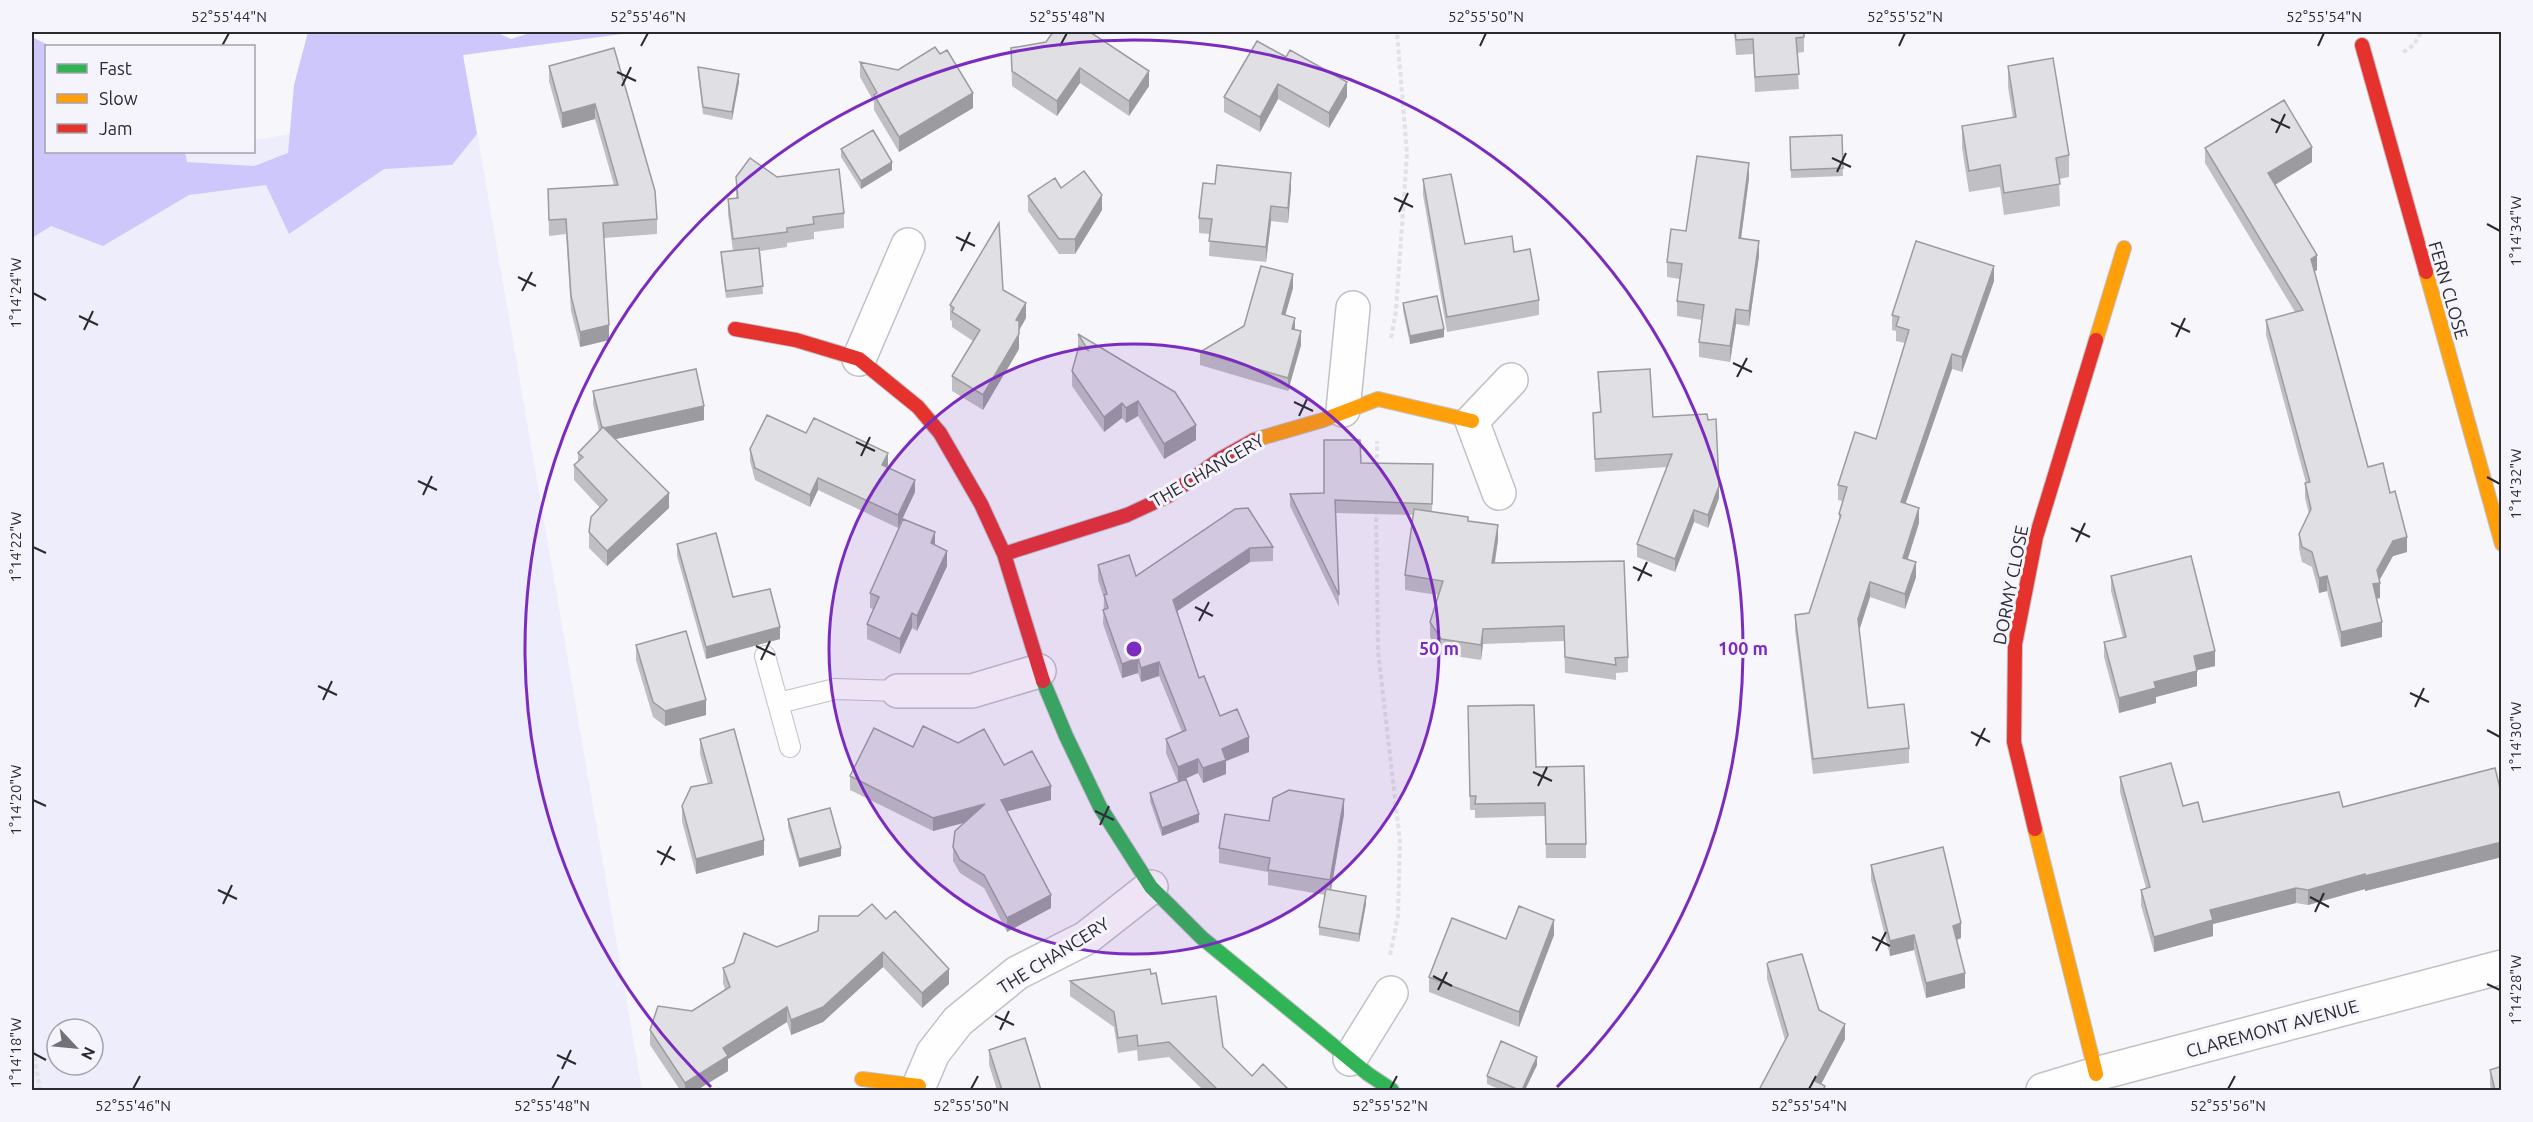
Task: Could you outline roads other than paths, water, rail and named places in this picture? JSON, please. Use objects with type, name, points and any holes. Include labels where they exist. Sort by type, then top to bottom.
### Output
[{"type":"street","name":"FERN CLOSE","points":[[2362,45],[2502,544]]},
{"type":"street","points":[[859,359],[908,245]]},
{"type":"street","name":"DORMY CLOSE","points":[[2096,1074],[2014,742],[2015,644],[2036,537],[2124,248]]},
{"type":"street","points":[[1343,410],[1353,308]]},
{"type":"street","points":[[735,329],[796,340],[859,359],[918,407],[940,433],[981,504],[1004,554],[1039,671],[1066,736],[1100,807],[1152,887],[1202,939],[1350,1059],[1392,1090]]},
{"type":"street","points":[[1499,493],[1472,421],[1511,380]]},
{"type":"street","name":"THE CHANCERY","points":[[1004,554],[1127,515],[1168,496],[1220,459],[1254,440],[1323,420],[1343,410],[1378,399],[1472,421]]},
{"type":"street","points":[[898,691],[972,691],[1039,671]]},
{"type":"street","name":"THE CHANCERY","points":[[862,1079],[920,1088],[933,1053],[958,1021],[1017,974],[1086,938],[1152,887]]},
{"type":"street","name":"CLAREMONT AVENUE","points":[[2043,1090],[2502,967]]},
{"type":"street","points":[[1350,1059],[1391,993]]},
{"type":"lane","points":[[765,656],[790,747]]},
{"type":"lane","points":[[778,704],[835,689],[898,691]]}]
